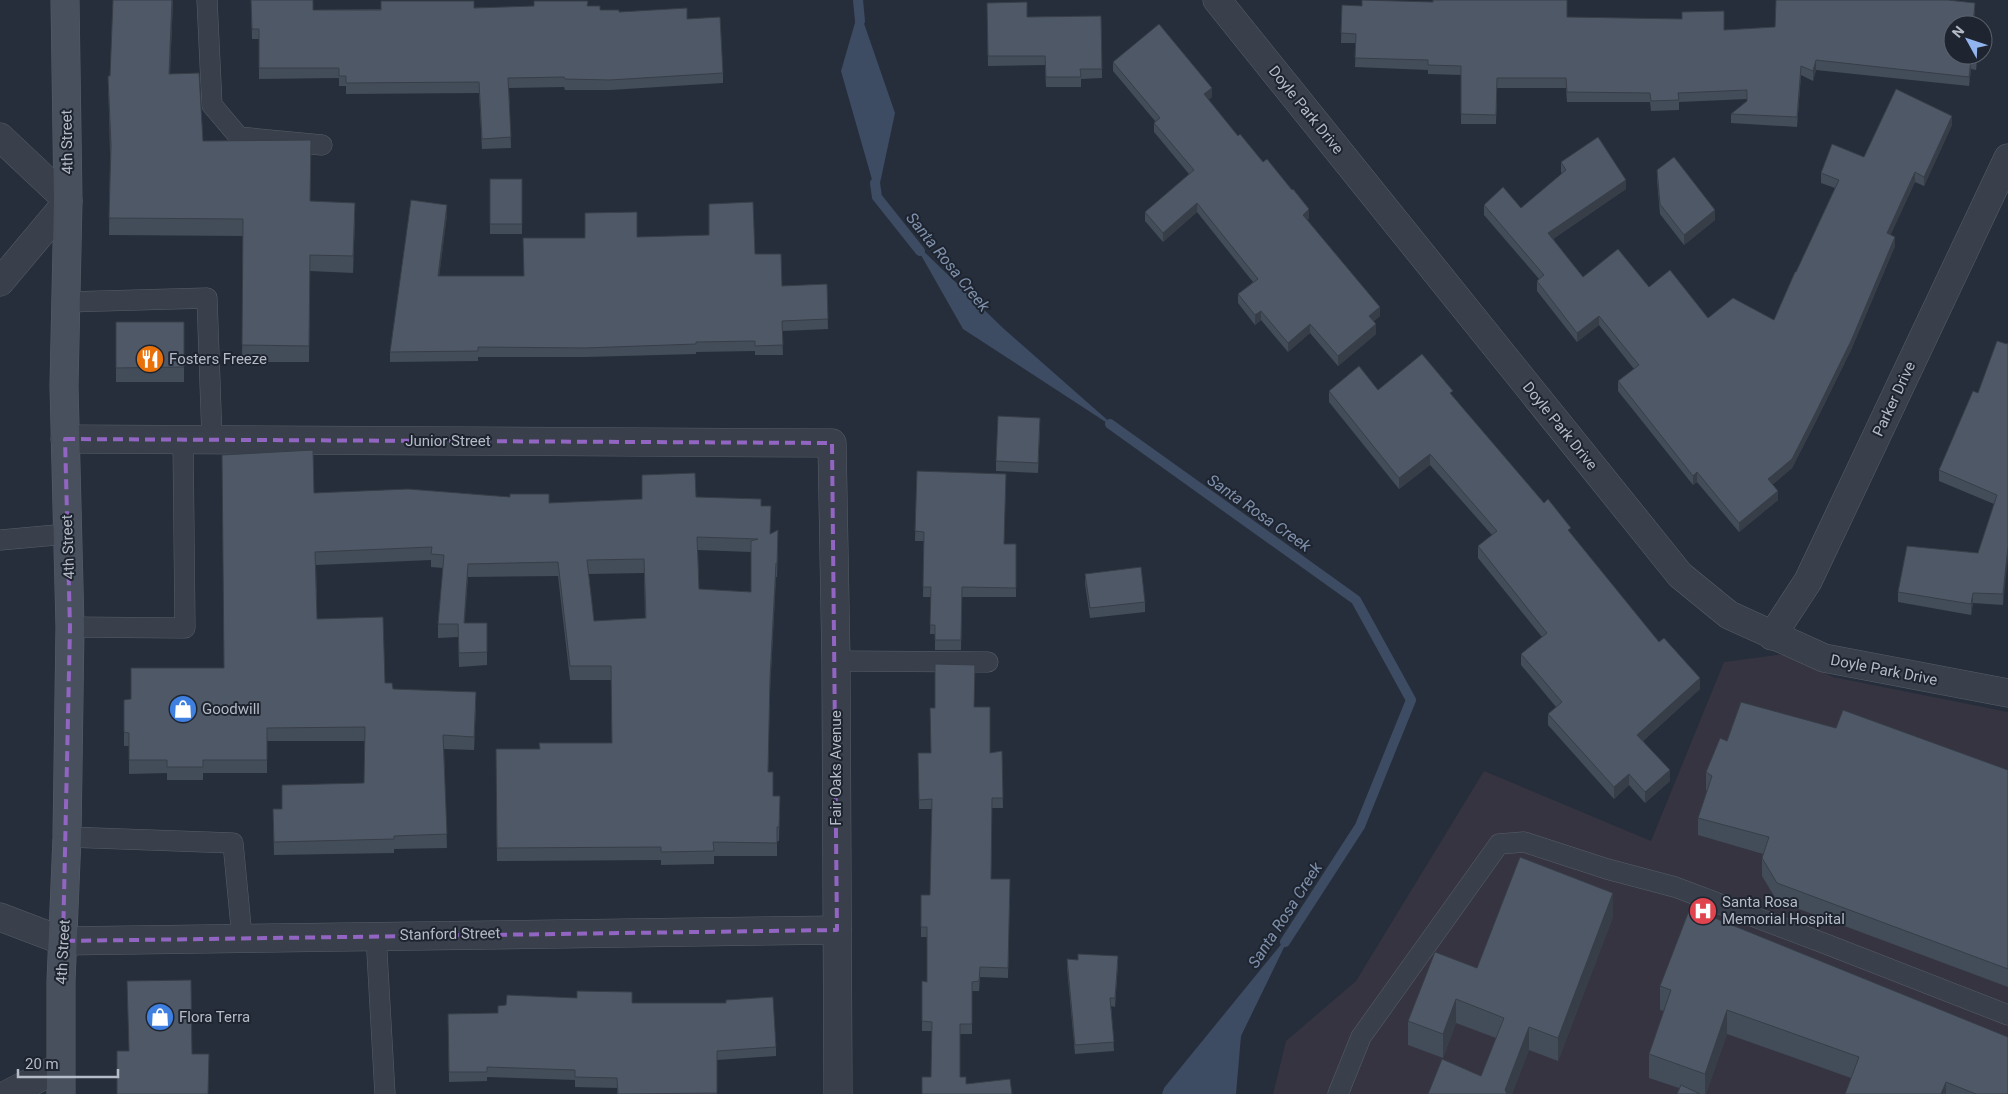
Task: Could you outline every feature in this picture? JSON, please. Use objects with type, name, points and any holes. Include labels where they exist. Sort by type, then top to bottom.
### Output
[{"type":"main road","name":"4th Street","points":[[61,1094],[60,1067],[67,837],[70,627],[64,386],[68,201],[65,0]]},
{"type":"street","name":"Doyle Park Drive","points":[[1217,0],[1680,574],[1729,615],[1824,658],[2008,693]]},
{"type":"street","points":[[0,137],[68,201],[0,282]]},
{"type":"street","name":"Parker Drive","points":[[1772,636],[1808,581],[2008,158]]},
{"type":"street","name":"Junior Street","points":[[65,439],[832,443]]},
{"type":"street","name":"Fair Oaks Avenue","points":[[832,443],[836,661],[838,1094]]},
{"type":"street","points":[[0,917],[64,941]]},
{"type":"street","name":"Stanford Street","points":[[64,941],[376,935],[837,930]]},
{"type":"street","points":[[8,1094],[60,1067]]},
{"type":"lane","points":[[207,0],[212,105],[239,137],[322,145]]},
{"type":"lane","points":[[67,302],[207,298],[212,440]]},
{"type":"lane","points":[[70,627],[185,628],[184,439]]},
{"type":"lane","points":[[0,540],[67,534]]},
{"type":"lane","points":[[836,661],[988,662]]},
{"type":"lane","points":[[67,837],[233,843],[242,937]]},
{"type":"lane","points":[[1338,1094],[1361,1038],[1499,844],[1524,842],[1607,869],[1675,887],[2008,1015]]},
{"type":"lane","points":[[376,935],[385,1094]]},
{"type":"highlighted area","points":[[65,439],[832,443],[837,930],[63,941],[70,627]]},
{"type":"shaded area","name":"Santa Rosa Memorial Hospital","points":[[1784,654],[1833,677],[2008,712],[2008,1094],[1273,1094],[1286,1041],[1356,981],[1484,771],[1651,841],[1724,662]]},
{"type":"water","points":[[859,9],[895,113],[877,197],[841,71]]},
{"type":"water","points":[[913,241],[1004,329],[1121,432],[963,329]]},
{"type":"water","points":[[1292,931],[1241,1036],[1236,1094],[1162,1094],[1164,1088]]},
{"type":"building","points":[[113,0],[172,0],[169,74],[199,73],[203,141],[311,140],[310,201],[355,203],[353,256],[310,255],[309,346],[242,345],[243,219],[109,218],[111,145],[108,76],[110,76]]},
{"type":"building","points":[[251,0],[313,0],[313,10],[381,10],[381,1],[474,1],[474,8],[534,6],[534,1],[588,1],[587,6],[600,6],[600,10],[619,10],[619,12],[687,8],[687,19],[720,17],[723,73],[610,80],[565,79],[564,77],[508,78],[511,137],[482,139],[479,82],[346,83],[346,76],[339,76],[339,68],[259,68],[259,29],[252,29]]},
{"type":"building","points":[[1362,0],[1433,2],[1433,0],[1567,0],[1567,17],[1682,19],[1682,12],[1724,11],[1724,30],[1775,27],[1776,0],[1948,0],[1975,3],[1974,15],[1943,15],[1943,65],[1970,65],[1969,77],[1816,60],[1813,71],[1801,66],[1797,117],[1731,114],[1747,101],[1747,90],[1678,93],[1679,100],[1651,101],[1650,93],[1567,92],[1566,78],[1497,78],[1496,115],[1461,114],[1461,66],[1428,65],[1428,60],[1355,58],[1356,34],[1341,33],[1342,5],[1362,6]]},
{"type":"building","points":[[1027,2],[1027,17],[1101,16],[1102,69],[1080,69],[1081,77],[1046,77],[1045,56],[988,56],[987,3]]},
{"type":"building","points":[[1159,24],[1212,88],[1204,94],[1238,136],[1240,134],[1263,162],[1267,159],[1293,189],[1309,209],[1303,215],[1380,307],[1369,316],[1376,324],[1338,356],[1310,324],[1288,343],[1261,311],[1255,315],[1238,294],[1258,279],[1197,203],[1163,233],[1145,212],[1194,170],[1154,123],[1160,118],[1113,62]]},
{"type":"building","points":[[1896,89],[1952,116],[1924,177],[1915,172],[1887,233],[1895,237],[1851,341],[1816,412],[1792,459],[1768,479],[1778,491],[1739,523],[1697,472],[1693,476],[1618,381],[1639,365],[1599,316],[1577,333],[1537,281],[1544,275],[1484,205],[1503,187],[1521,208],[1566,170],[1561,162],[1598,137],[1626,180],[1548,233],[1583,277],[1618,249],[1649,287],[1670,270],[1708,318],[1733,298],[1774,320],[1839,180],[1821,173],[1832,144],[1864,157]]},
{"type":"building","points":[[1674,157],[1715,210],[1684,235],[1660,204],[1657,170]]},
{"type":"building","points":[[490,179],[522,179],[522,224],[490,224]]},
{"type":"building","points":[[411,200],[447,205],[438,276],[524,276],[523,238],[585,238],[585,213],[637,212],[637,237],[709,235],[709,204],[753,202],[755,254],[781,254],[782,286],[827,284],[828,319],[782,321],[783,345],[755,346],[755,341],[696,342],[696,344],[585,348],[478,347],[478,351],[390,352]]},
{"type":"building","name":"Fosters Freeze","points":[[116,322],[184,322],[184,367],[116,368]]},
{"type":"building","points":[[1997,341],[2008,343],[2008,547],[2003,594],[1973,593],[1971,604],[1898,592],[1907,546],[1978,553],[1997,495],[1939,470],[1973,391],[1978,393]]},
{"type":"building","points":[[1422,354],[1453,391],[1450,393],[1544,503],[1548,499],[1571,528],[1568,530],[1659,642],[1664,638],[1700,678],[1637,735],[1670,770],[1645,792],[1629,774],[1614,787],[1548,714],[1562,702],[1521,654],[1547,633],[1478,546],[1497,531],[1430,454],[1399,478],[1329,391],[1359,366],[1378,390]]},
{"type":"building","points":[[998,416],[1040,418],[1038,463],[996,461]]},
{"type":"building","points":[[313,450],[314,493],[408,489],[510,497],[510,494],[549,494],[549,503],[642,499],[642,475],[695,473],[696,497],[761,499],[761,506],[771,506],[770,534],[778,530],[770,678],[768,772],[773,772],[773,796],[780,796],[777,843],[713,842],[714,851],[661,852],[661,847],[497,848],[496,749],[540,749],[539,743],[612,743],[611,666],[570,666],[558,562],[468,564],[464,623],[487,623],[487,652],[459,653],[458,624],[438,624],[444,555],[431,554],[432,547],[315,552],[317,619],[383,617],[385,683],[392,683],[393,689],[476,692],[474,737],[443,735],[447,834],[394,836],[394,839],[274,842],[273,809],[282,809],[282,785],[364,783],[365,727],[267,728],[267,760],[203,760],[203,767],[167,767],[167,760],[129,760],[129,733],[124,732],[124,700],[131,699],[131,668],[224,668],[222,455]],"holes":[[[697,537],[758,539],[751,541],[751,592],[699,589]],[[644,559],[646,618],[594,621],[587,560]]]},
{"type":"building","points":[[917,471],[1006,474],[1004,544],[1016,544],[1016,588],[962,587],[961,640],[935,640],[935,625],[930,625],[931,587],[923,587],[924,532],[915,531]]},
{"type":"building","points":[[1141,567],[1145,602],[1090,608],[1085,574]]},
{"type":"building","points":[[935,664],[975,665],[974,707],[990,707],[990,753],[1002,751],[1003,798],[992,798],[991,879],[1010,879],[1008,968],[980,967],[979,981],[972,982],[972,1024],[960,1024],[960,1077],[966,1077],[966,1084],[1010,1079],[1012,1094],[922,1094],[922,1077],[931,1077],[932,1022],[922,1021],[922,981],[927,982],[927,927],[921,927],[921,895],[930,895],[932,799],[919,800],[918,753],[931,753],[930,708],[935,708]]},
{"type":"building","points":[[1741,702],[1836,728],[1843,710],[2008,770],[2008,969],[1777,883],[1762,858],[1769,837],[1698,818],[1712,776],[1706,772],[1720,738],[1727,741]]},
{"type":"building","points":[[1520,857],[1613,893],[1558,1038],[1529,1027],[1505,1090],[1507,1094],[1428,1094],[1442,1059],[1481,1076],[1504,1018],[1456,999],[1443,1034],[1408,1021],[1435,952],[1477,968]]},
{"type":"building","points":[[1690,908],[2008,1037],[2008,1094],[1976,1094],[1946,1082],[1941,1094],[1845,1094],[1859,1057],[1727,1010],[1705,1074],[1649,1054],[1671,990],[1660,986]]},
{"type":"building","points":[[1078,954],[1118,956],[1115,998],[1110,998],[1114,1042],[1075,1045],[1067,959],[1078,960]]},
{"type":"building","points":[[191,980],[192,1054],[209,1054],[208,1094],[117,1094],[117,1051],[129,1051],[127,981]]},
{"type":"building","points":[[577,991],[632,992],[632,1003],[726,1003],[726,1000],[773,997],[776,1047],[717,1051],[717,1093],[618,1094],[617,1078],[575,1077],[575,1070],[487,1067],[487,1072],[449,1072],[448,1014],[498,1013],[498,1006],[506,1005],[507,995],[577,998]]},
{"type":"building","points":[[1681,1085],[1700,1094],[1677,1094]]},
{"type":"waterway","name":"Santa Rosa Creek","points":[[858,0],[860,21]]},
{"type":"waterway","name":"Santa Rosa Creek","points":[[875,183],[877,197],[920,251]]},
{"type":"waterway","name":"Santa Rosa Creek","points":[[1110,424],[1356,600],[1411,700],[1360,826],[1285,942]]},
{"type":"place","name":"Fosters Freeze","points":[[150,359]]},
{"type":"place","name":"Goodwill","points":[[183,709]]},
{"type":"place","name":"Santa Rosa Memorial Hospital","points":[[1703,911]]},
{"type":"place","name":"Flora Terra","points":[[160,1017]]}]
